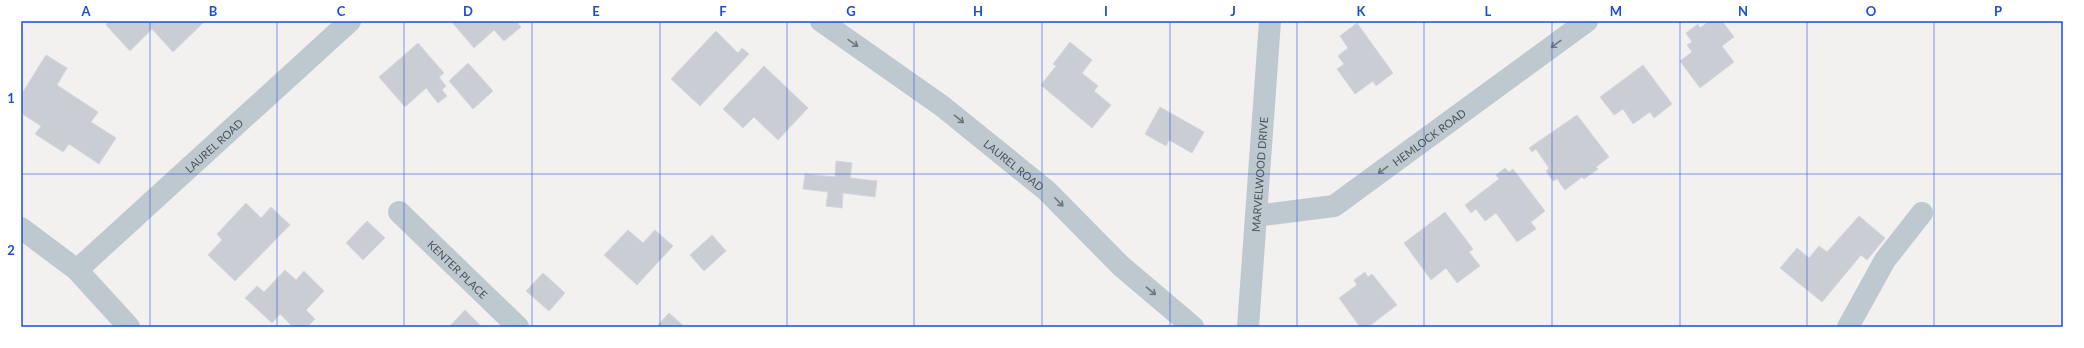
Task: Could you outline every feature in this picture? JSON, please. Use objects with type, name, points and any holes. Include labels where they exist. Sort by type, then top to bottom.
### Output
[{"type":"street","name":"LAUREL ROAD","points":[[77,270],[350,21]]},
{"type":"street","name":"LAUREL ROAD","points":[[821,21],[942,106],[1048,191],[1121,266],[1193,327]]},
{"type":"street","name":"MARVELWOOD DRIVE","points":[[1248,327],[1270,21]]},
{"type":"street","name":"HEMLOCK ROAD","points":[[1256,216],[1334,206],[1588,21]]},
{"type":"street","name":"KENTER PLACE","points":[[399,212],[518,327]]},
{"type":"street","points":[[1848,327],[1885,260],[1922,214]]},
{"type":"street","points":[[21,228],[77,270],[129,327]]},
{"type":"building","points":[[109,21],[205,21],[173,52],[152,29],[130,51],[106,25]]},
{"type":"building","points":[[451,21],[516,21],[521,27],[504,41],[494,30],[474,48]]},
{"type":"building","points":[[1709,21],[1722,21],[1734,37],[1722,46],[1734,62],[1700,88],[1680,61],[1692,52],[1687,45],[1692,42],[1686,33],[1698,24],[1700,28]]},
{"type":"building","points":[[1357,23],[1393,73],[1376,86],[1373,81],[1355,94],[1337,69],[1344,64],[1338,56],[1348,48],[1340,36]]},
{"type":"building","points":[[716,31],[738,53],[742,48],[749,54],[700,106],[671,79]]},
{"type":"building","points":[[1070,42],[1092,60],[1082,73],[1098,86],[1094,91],[1111,105],[1092,128],[1041,85],[1056,66],[1053,64]]},
{"type":"building","points":[[418,43],[444,73],[439,77],[446,86],[442,90],[447,96],[438,103],[426,88],[405,107],[379,77]]},
{"type":"building","points":[[46,55],[67,68],[57,85],[98,112],[91,122],[116,138],[99,164],[69,144],[63,152],[35,134],[41,126],[21,113],[21,95]]},
{"type":"building","points":[[468,63],[493,91],[473,109],[449,81]]},
{"type":"building","points":[[1643,65],[1672,104],[1654,118],[1650,112],[1633,124],[1623,109],[1614,115],[1600,97]]},
{"type":"building","points":[[764,66],[808,108],[778,140],[754,117],[743,128],[723,109]]},
{"type":"building","points":[[1160,107],[1204,132],[1192,153],[1169,140],[1166,146],[1145,134]]},
{"type":"building","points":[[1577,115],[1609,157],[1596,167],[1598,169],[1584,179],[1582,177],[1565,190],[1557,179],[1553,181],[1546,171],[1549,168],[1536,149],[1532,152],[1529,148]]},
{"type":"building","points":[[836,161],[852,163],[850,178],[877,181],[875,197],[843,193],[842,208],[826,206],[828,192],[803,189],[805,174],[835,177]]},
{"type":"building","points":[[1505,168],[1509,172],[1513,169],[1545,211],[1531,222],[1536,229],[1517,242],[1496,213],[1485,221],[1476,209],[1471,213],[1465,205],[1499,179],[1496,175]]},
{"type":"building","points":[[246,203],[261,218],[271,207],[290,225],[235,281],[208,255],[222,240],[217,234]]},
{"type":"building","points":[[1445,212],[1473,249],[1469,252],[1480,266],[1457,283],[1446,268],[1431,280],[1404,243]]},
{"type":"building","points":[[1859,216],[1885,238],[1867,260],[1861,255],[1822,302],[1780,268],[1797,248],[1809,258],[1819,246],[1827,252]]},
{"type":"building","points":[[367,221],[385,238],[363,260],[346,243]]},
{"type":"building","points":[[628,230],[643,243],[655,230],[673,246],[637,285],[604,255]]},
{"type":"building","points":[[712,235],[726,251],[704,271],[690,255]]},
{"type":"building","points":[[285,270],[296,280],[304,271],[324,291],[306,310],[315,319],[307,327],[293,327],[280,314],[272,323],[245,298],[257,286],[264,292]]},
{"type":"building","points":[[1365,272],[1368,277],[1372,274],[1397,305],[1368,327],[1360,327],[1339,298],[1357,285],[1354,280]]},
{"type":"building","points":[[543,273],[565,293],[549,311],[526,291]]},
{"type":"building","points":[[465,310],[482,327],[449,327]]},
{"type":"building","points":[[669,313],[685,327],[656,327]]}]
